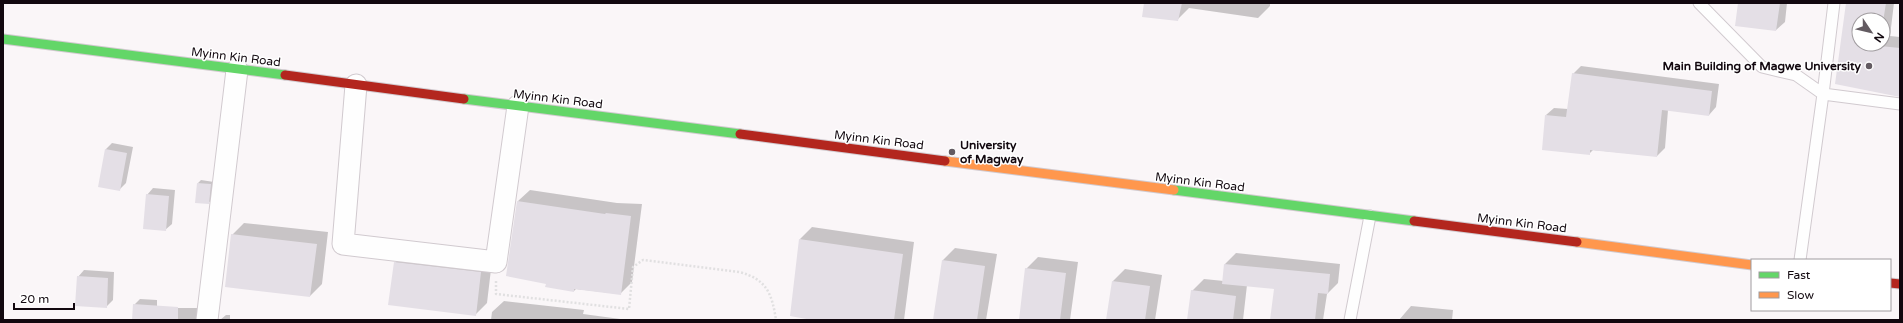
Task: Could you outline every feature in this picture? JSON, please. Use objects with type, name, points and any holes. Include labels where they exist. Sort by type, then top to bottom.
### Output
[{"type":"street","name":"Myinn Kin Road","points":[[3,39],[1751,265]]},
{"type":"street","points":[[208,320],[238,70]]},
{"type":"street","points":[[356,85],[343,244],[496,262],[518,106]]},
{"type":"lane","points":[[1699,3],[1762,67],[1796,75],[1823,94],[1900,104]]},
{"type":"lane","points":[[1800,259],[1834,3]]},
{"type":"lane","points":[[1350,320],[1370,216]]},
{"type":"path","points":[[496,262],[496,294],[629,309],[633,267],[643,260],[739,272],[753,276],[765,286],[773,302],[776,320]]},
{"type":"building","points":[[1144,3],[1182,3],[1178,21],[1142,17]]},
{"type":"building","points":[[1738,3],[1780,3],[1776,31],[1735,26]]},
{"type":"building","name":"Main Building of Magwe University","points":[[1846,3],[1886,3],[1885,12],[1851,12],[1851,52],[1891,52],[1891,47],[1900,48],[1900,97],[1835,84]]},
{"type":"building","points":[[1572,73],[1712,91],[1709,116],[1662,110],[1657,157],[1590,150],[1590,155],[1542,150],[1545,115],[1566,117]]},
{"type":"building","points":[[105,149],[127,153],[120,191],[98,187]]},
{"type":"building","points":[[197,183],[211,184],[209,204],[195,203]]},
{"type":"building","points":[[146,194],[169,196],[166,231],[143,229]]},
{"type":"building","points":[[517,201],[605,214],[631,216],[621,295],[574,289],[574,292],[545,287],[546,284],[506,276]]},
{"type":"building","points":[[231,234],[317,244],[310,297],[225,287]]},
{"type":"building","points":[[799,239],[903,254],[894,320],[812,320],[790,316]]},
{"type":"building","points":[[942,260],[985,266],[977,320],[933,320]]},
{"type":"building","points":[[394,262],[481,272],[476,316],[388,305]]},
{"type":"building","points":[[1224,264],[1330,274],[1328,294],[1318,293],[1315,320],[1270,320],[1274,289],[1222,284]]},
{"type":"building","points":[[1025,268],[1066,273],[1060,320],[1019,320]]},
{"type":"building","points":[[77,276],[108,278],[107,308],[75,306]]},
{"type":"building","points":[[1112,281],[1150,286],[1145,320],[1106,320]]},
{"type":"building","points":[[1191,290],[1236,296],[1233,320],[1187,320]]},
{"type":"building","points":[[133,304],[178,307],[178,320],[132,320]]},
{"type":"traffic: fast","points":[[3,39],[285,75]]},
{"type":"traffic: fast","points":[[464,99],[740,134]]},
{"type":"traffic: fast","points":[[1174,190],[1414,221]]},
{"type":"traffic: slow","points":[[945,161],[1174,190]]},
{"type":"traffic: slow","points":[[1577,242],[1751,265]]},
{"type":"traffic: jam","points":[[285,75],[464,99]]},
{"type":"traffic: jam","points":[[740,134],[945,161]]},
{"type":"traffic: jam","points":[[1414,221],[1577,242]]},
{"type":"traffic: jam","points":[[1891,283],[1900,284]]},
{"type":"place","name":"Main Building of Magwe University","points":[[1869,66]]},
{"type":"place","name":"University of Magway","points":[[952,152]]}]
